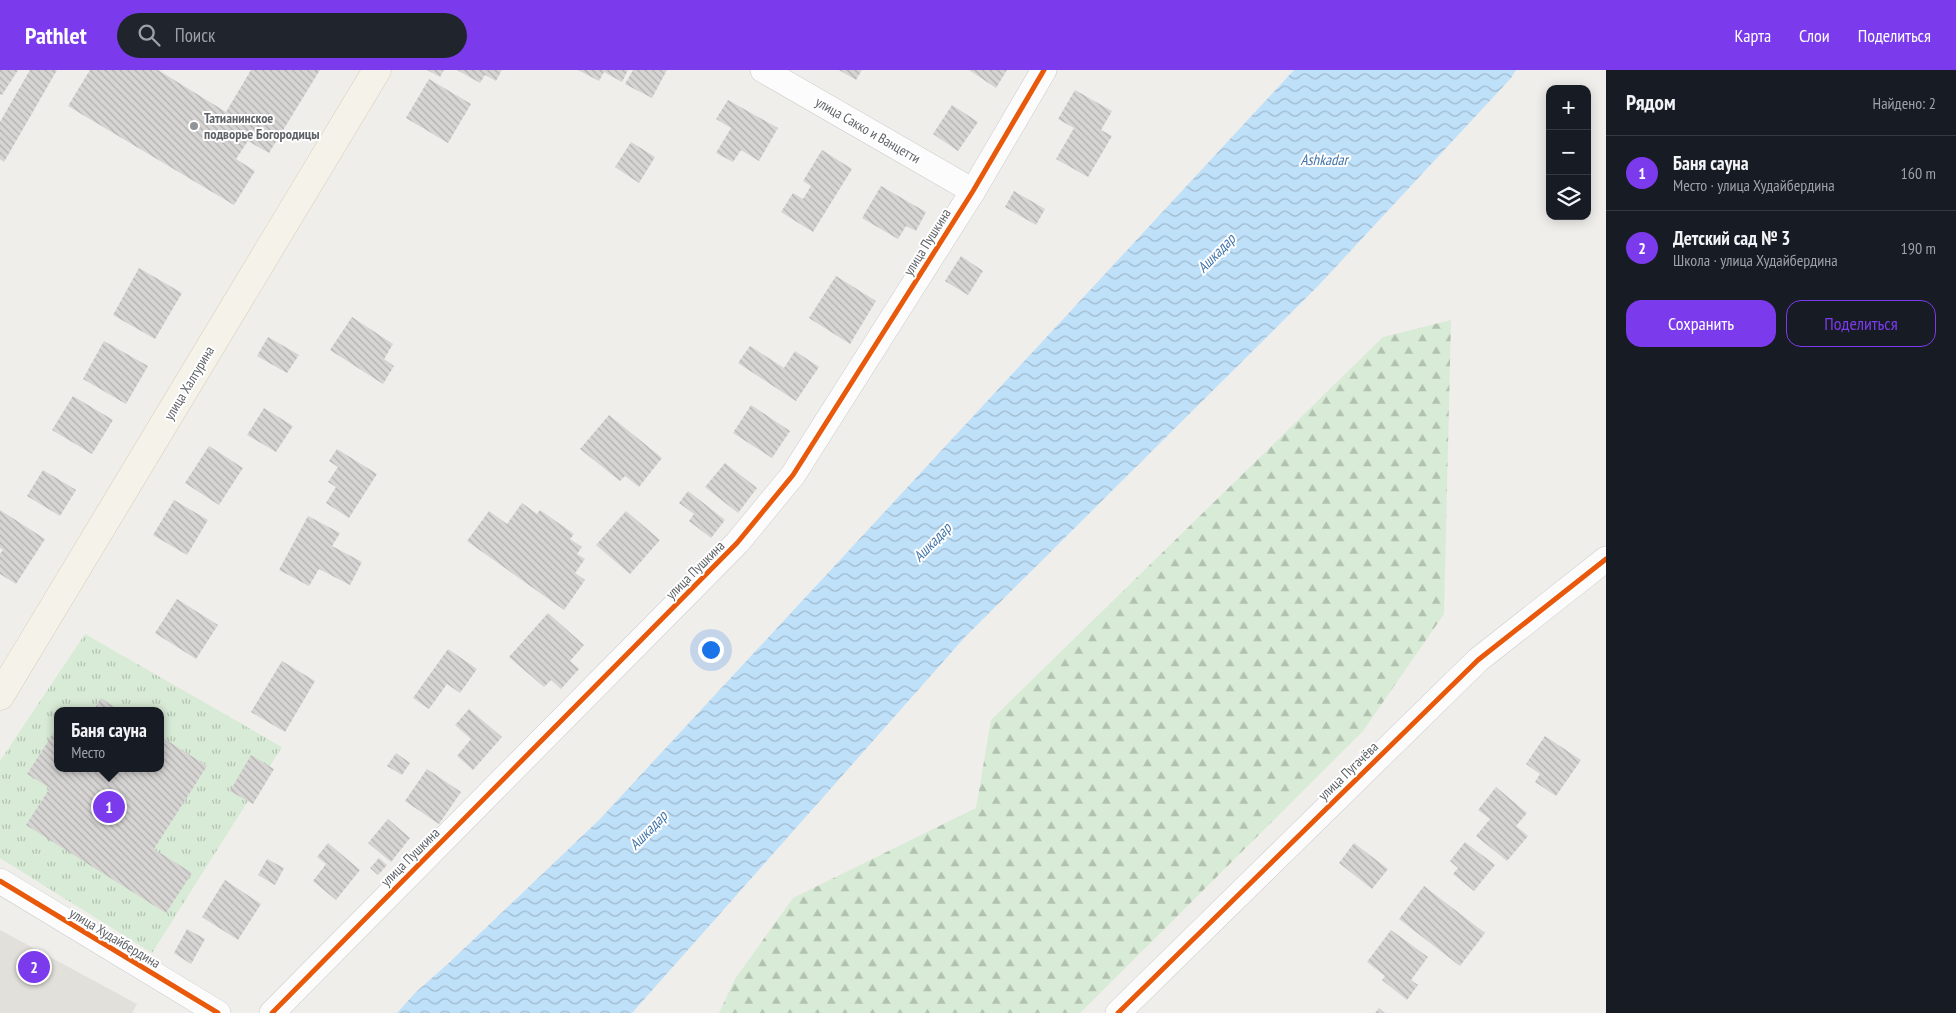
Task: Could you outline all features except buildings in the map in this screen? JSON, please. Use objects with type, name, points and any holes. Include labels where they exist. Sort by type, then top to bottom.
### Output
[{"type":"main road","name":"улица Халтурина","points":[[0,696],[377,70]]},
{"type":"street","name":"улица Сакко и Ванцетти","points":[[763,70],[973,191]]},
{"type":"street","name":"улица Пушкина","points":[[272,1013],[737,543],[793,475],[973,191],[1044,70]]},
{"type":"street","name":"улица Пугачёва","points":[[1118,1013],[1478,660],[1606,558]]},
{"type":"street","name":"улица Худайбердина","points":[[0,882],[218,1013]]},
{"type":"shaded area","points":[[0,930],[137,1004],[132,1013],[0,1013]]},
{"type":"green space","points":[[1451,320],[1444,614],[1363,731],[1080,1013],[719,1013],[735,979],[793,898],[976,808],[991,720],[1383,337]]},
{"type":"green space","points":[[85,634],[282,747],[152,953],[0,858],[0,761]]},
{"type":"water","name":"Ashkadar","points":[[1294,70],[1516,70],[1511,78],[1318,286],[965,637],[632,1013],[397,1013],[415,993],[600,819]]},
{"type":"cycle path","points":[[272,1013],[737,543],[793,475],[973,191],[1044,70]]},
{"type":"cycle path","points":[[1118,1013],[1478,660],[1606,559]]},
{"type":"cycle path","points":[[0,881],[218,1013]]},
{"type":"place","name":"Татианинское подворье Богородицы","points":[[194,126]]},
{"type":"place","name":"Баня сауна","points":[[109,807]]},
{"type":"place","name":"Детский сад № 3","points":[[34,967]]},
{"type":"water label","name":"Ашкадар","points":[[1216,253]]},
{"type":"water label","name":"Ашкадар","points":[[932,542]]},
{"type":"water label","name":"Ашкадар","points":[[648,830]]}]
